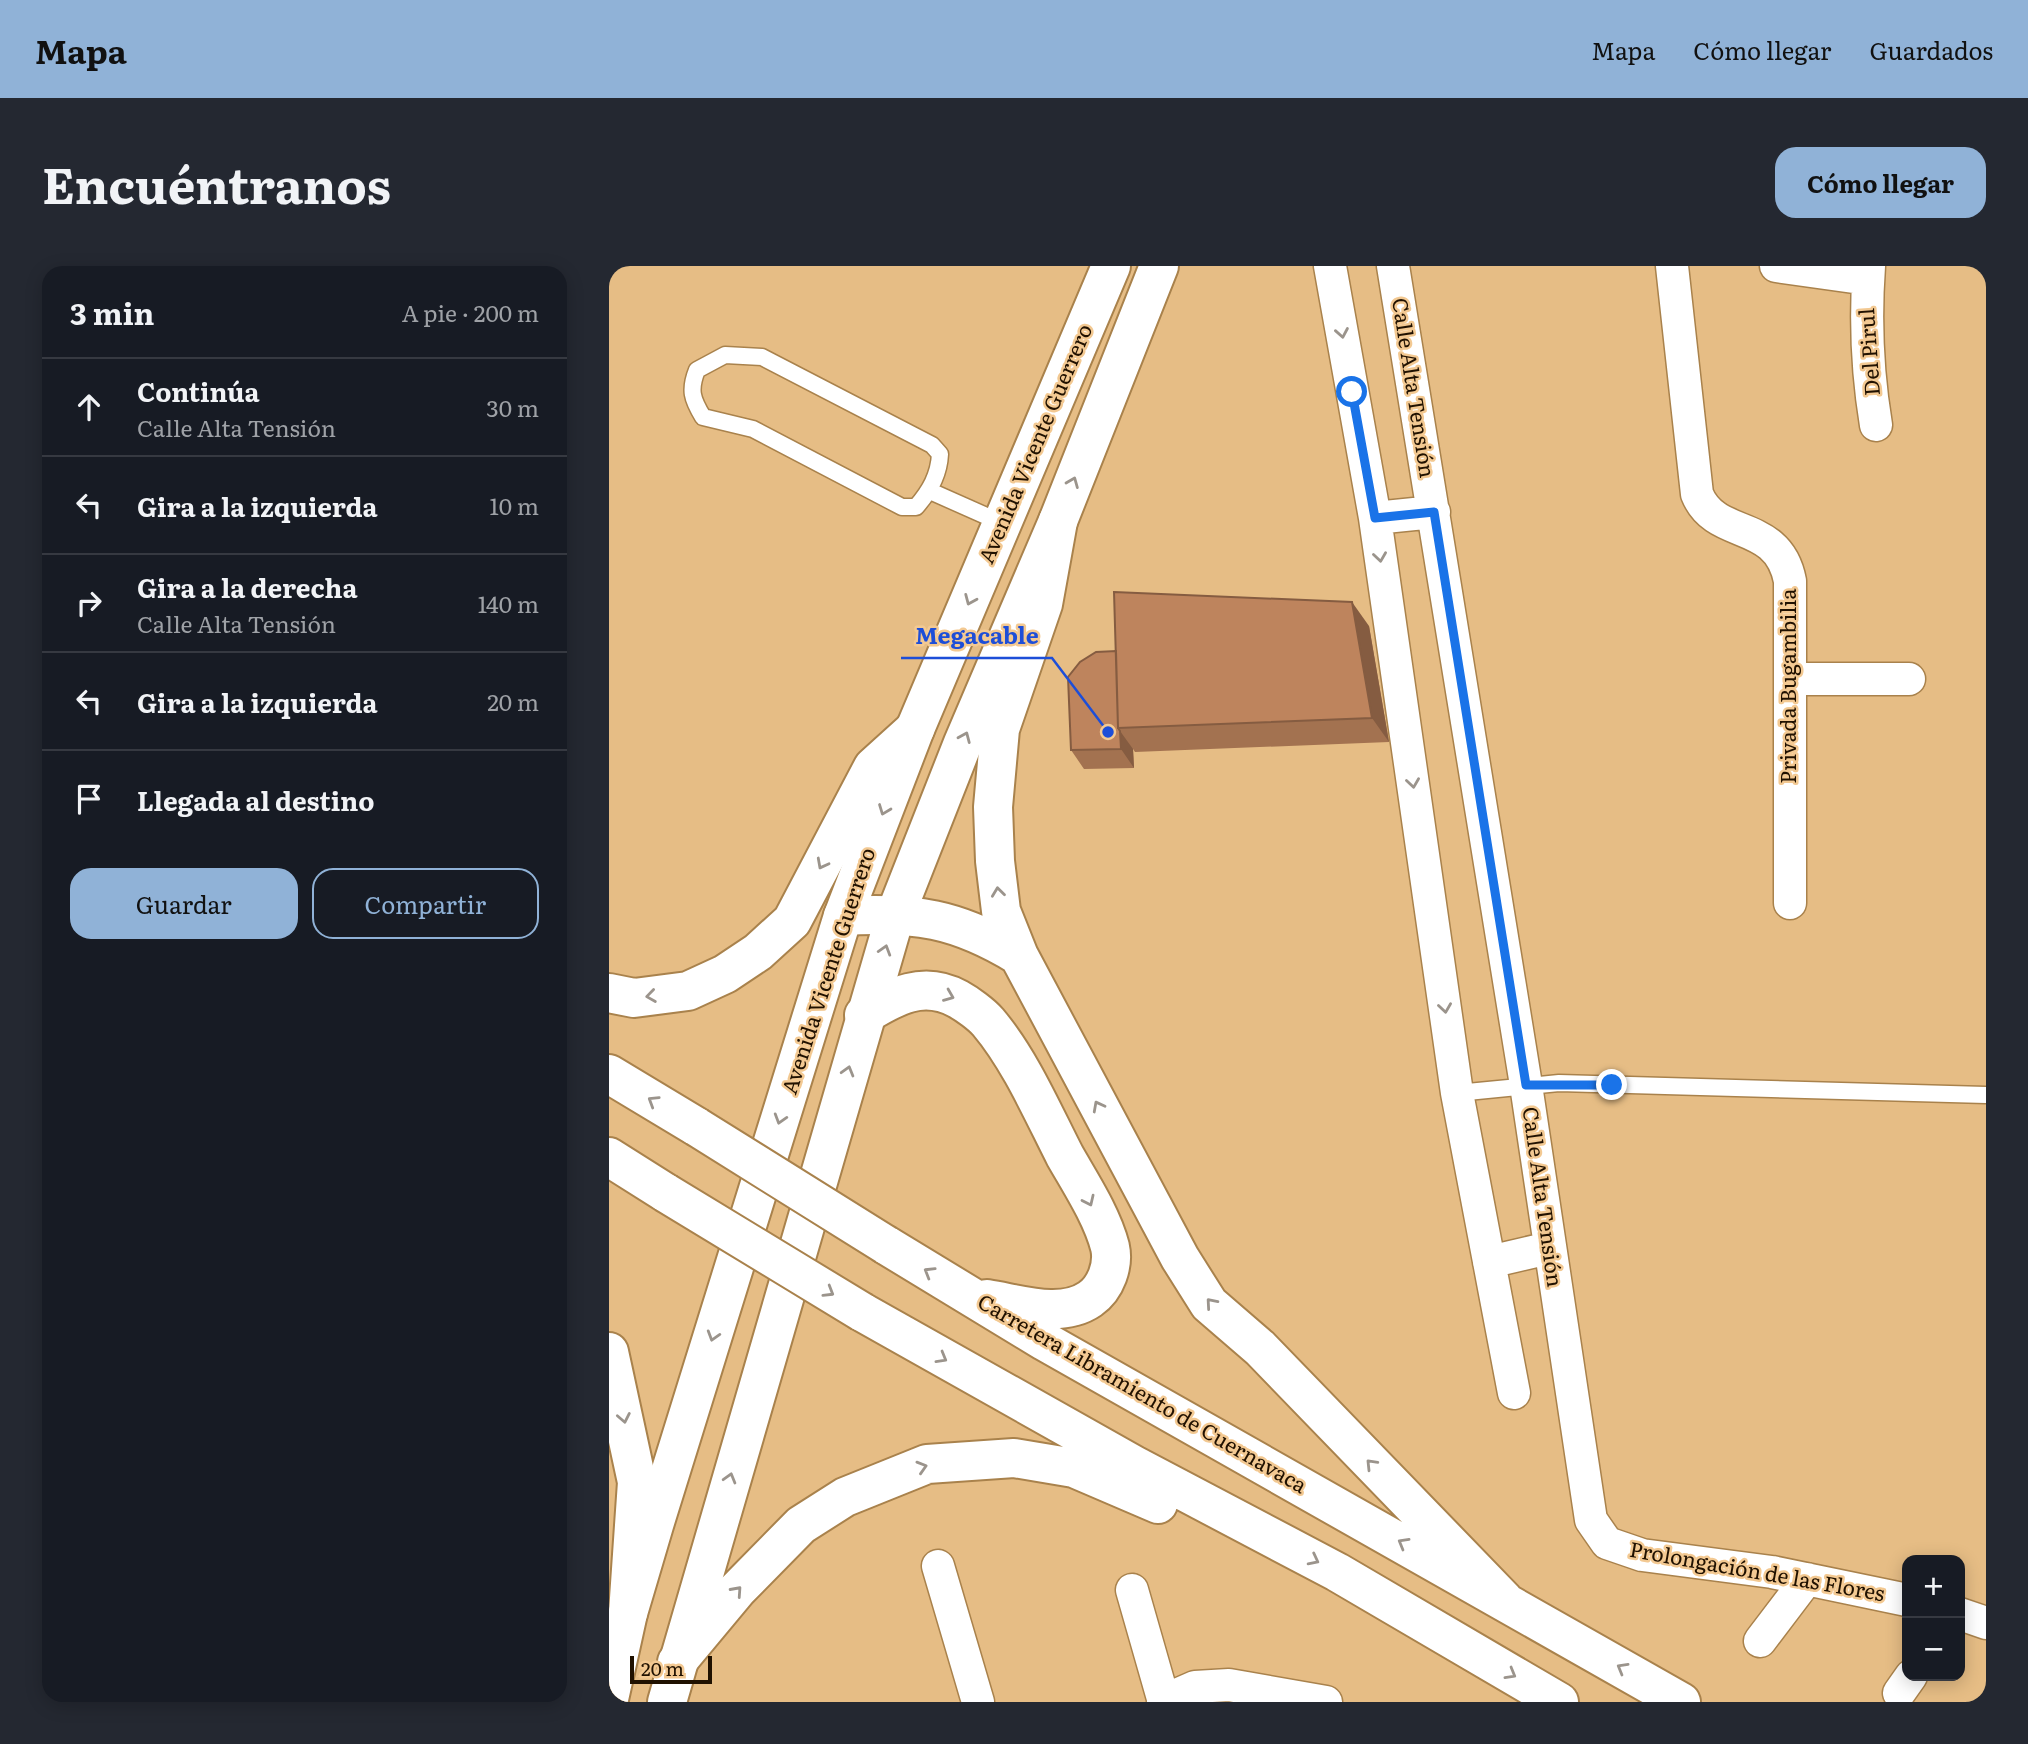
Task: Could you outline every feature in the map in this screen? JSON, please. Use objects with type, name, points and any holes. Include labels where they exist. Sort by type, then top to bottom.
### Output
[{"type":"main road","name":"Avenida Vicente Guerrero","points":[[609,1699],[628,1613],[654,1525],[843,916],[915,729],[1111,266]]},
{"type":"main road","points":[[667,1702],[865,1015],[897,913],[963,743],[1058,521],[1159,266]]},
{"type":"main road","points":[[1056,395],[1100,414]]},
{"type":"main road","points":[[1058,521],[1043,604],[1000,729],[995,861],[1001,911],[1019,957],[1180,1258],[1209,1304],[1259,1349],[1504,1600]]},
{"type":"main road","points":[[609,993],[634,998],[688,990],[725,974],[758,952],[792,921],[873,767],[915,729]]},
{"type":"main road","points":[[843,916],[897,913],[942,921],[989,938],[1019,957]]},
{"type":"main road","points":[[865,1015],[901,993],[930,989],[958,999],[986,1020],[1016,1063],[1087,1196],[1110,1248],[1110,1274],[1092,1298],[1063,1310],[971,1297]]},
{"type":"main road","name":"Carretera Libramiento de Cuernavaca","points":[[609,1074],[1044,1341],[1681,1702]]},
{"type":"main road","points":[[609,1157],[862,1312],[1000,1391],[1336,1572],[1559,1702]]},
{"type":"main road","points":[[609,1352],[637,1482],[628,1613]]},
{"type":"main road","points":[[677,1662],[737,1590],[801,1525],[845,1497],[927,1464],[1014,1458],[1074,1468],[1145,1497],[1226,1539],[1268,1536]]},
{"type":"main road","points":[[654,1525],[711,1544]]},
{"type":"street","points":[[1330,266],[1375,518],[1457,1093],[1514,1393]]},
{"type":"street","name":"Calle Alta Tensión","points":[[1393,266],[1526,1085],[1591,1520],[1607,1543]]},
{"type":"street","name":"Privada Bugambilia","points":[[1672,266],[1697,494],[1702,505],[1713,516],[1773,545],[1786,560],[1790,581],[1790,903]]},
{"type":"street","points":[[1776,266],[1868,272]]},
{"type":"street","name":"Del Pirul","points":[[1868,272],[1867,368],[1876,425]]},
{"type":"street","points":[[1375,518],[1434,512]]},
{"type":"street","points":[[1790,679],[1909,679]]},
{"type":"street","points":[[1489,1262],[1549,1248]]},
{"type":"street","name":"Prolongación de las Flores","points":[[1607,1543],[1642,1555],[1807,1579],[1902,1599]]},
{"type":"street","points":[[938,1566],[978,1702]]},
{"type":"street","points":[[1760,1641],[1807,1579]]},
{"type":"street","points":[[1132,1590],[1164,1702],[1195,1687],[1229,1685],[1326,1702]]},
{"type":"street","points":[[1965,1616],[1986,1623]]},
{"type":"lane","points":[[725,355],[762,357],[920,439],[940,454],[930,491],[916,507],[902,507],[753,429],[703,417],[691,397],[697,370],[725,355]]},
{"type":"lane","points":[[930,491],[1003,523]]},
{"type":"lane","points":[[1457,1093],[1526,1085],[1986,1095]]},
{"type":"building","points":[[1114,592],[1352,602],[1372,718],[1118,728]]},
{"type":"building","points":[[1116,651],[1121,749],[1071,750],[1068,677],[1080,662],[1096,652]]},
{"type":"place","name":"Megacable","points":[[1108,732]]},
{"type":"route","points":[[1352,392],[1375,518],[1434,512],[1526,1085],[1612,1085]]}]
